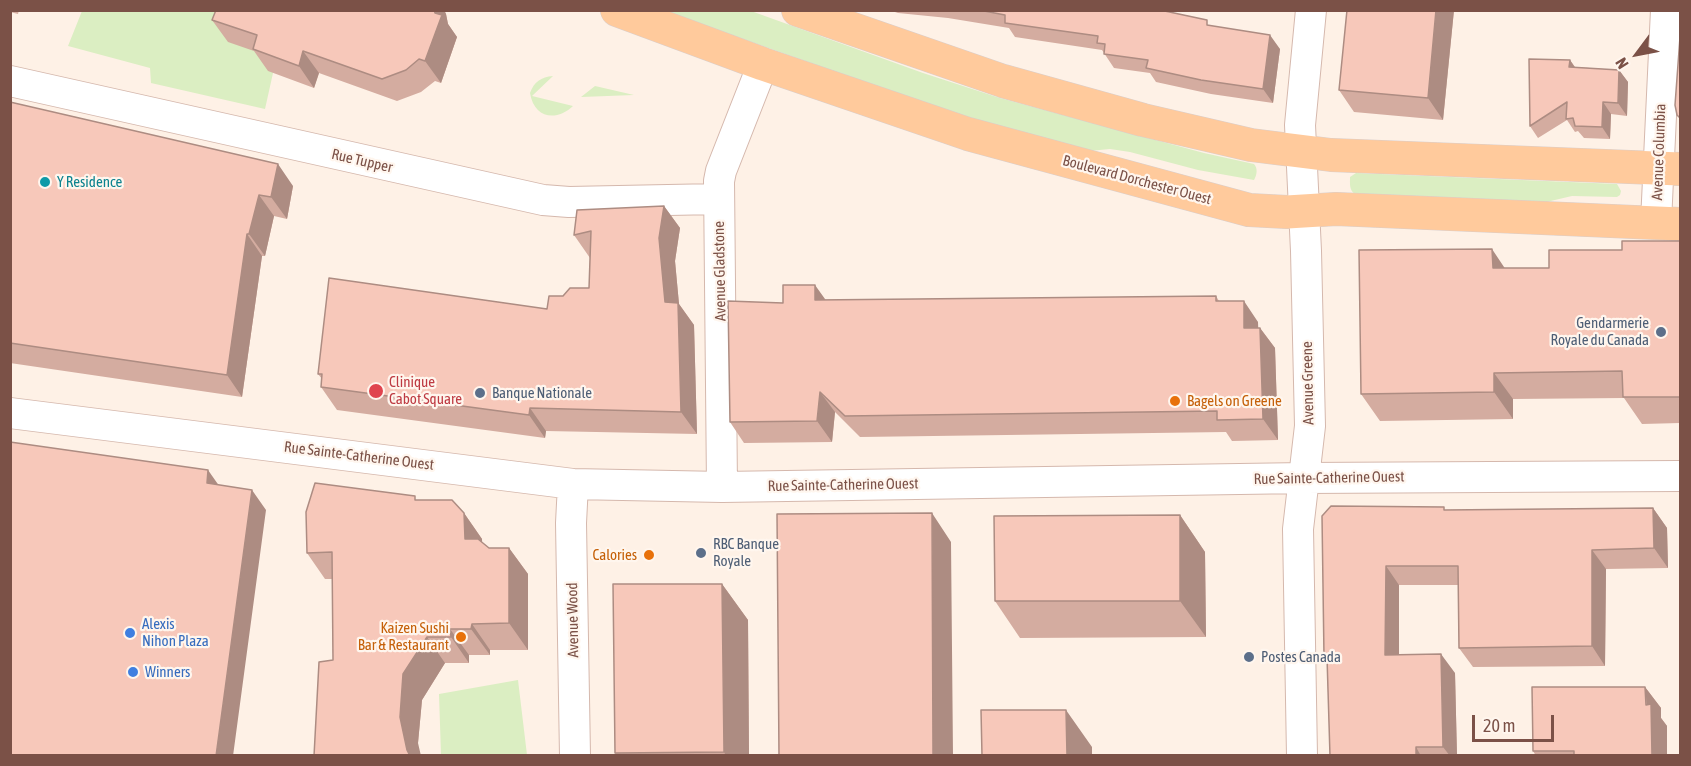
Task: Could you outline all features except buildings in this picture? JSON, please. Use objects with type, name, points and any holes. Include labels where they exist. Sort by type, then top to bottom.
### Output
[{"type":"main road","name":"Boulevard Dorchester Ouest","points":[[617,10],[764,64],[968,134],[1249,210],[1336,209],[1668,223]]},
{"type":"main road","points":[[798,10],[981,74],[1055,96],[1235,142],[1300,152],[1359,157],[1669,168]]},
{"type":"street","name":"Avenue Greene","points":[[1302,756],[1298,529],[1310,426],[1300,116],[1311,10]]},
{"type":"street","name":"Avenue Columbia","points":[[1666,10],[1668,223]]},
{"type":"street","name":"Avenue Gladstone","points":[[722,487],[718,199],[721,171],[764,64]]},
{"type":"street","name":"Rue Tupper","points":[[10,81],[543,200],[569,202],[718,199]]},
{"type":"street","name":"Rue Sainte-Catherine Ouest","points":[[10,413],[573,484],[722,487],[1304,478],[1680,476]]},
{"type":"street","name":"Avenue Wood","points":[[573,484],[571,523],[575,756]]},
{"type":"green space","points":[[82,11],[233,11],[272,57],[273,73],[265,109],[151,83],[150,68],[68,46]]},
{"type":"green space","points":[[664,11],[751,11],[1000,98],[1204,153],[1254,164],[1257,170],[1256,176],[1254,180],[1198,170],[1110,149],[1089,151],[949,112]]},
{"type":"green space","points":[[553,76],[532,96],[573,106],[553,116],[536,108],[530,93],[538,81]]},
{"type":"green space","points":[[595,86],[634,95],[581,97]]},
{"type":"green space","points":[[1356,173],[1617,184],[1621,191],[1617,197],[1572,196],[1542,203],[1355,194],[1351,189],[1350,177]]},
{"type":"green space","points":[[518,680],[527,755],[441,755],[439,694]]},
{"type":"place","name":"Y Residence","points":[[45,182]]},
{"type":"place","name":"Gendarmerie Royale du Canada","points":[[1661,332]]},
{"type":"place","name":"Clinique Cabot Square","points":[[376,391]]},
{"type":"place","name":"Banque Nationale","points":[[480,393]]},
{"type":"place","name":"Bagels on Greene","points":[[1175,401]]},
{"type":"place","name":"RBC Banque Royale","points":[[701,553]]},
{"type":"place","name":"Calories","points":[[649,555]]},
{"type":"place","name":"Alexis Nihon Plaza","points":[[130,633]]},
{"type":"place","name":"Kaizen Sushi Bar & Restaurant","points":[[461,637]]},
{"type":"place","name":"Postes Canada","points":[[1249,657]]},
{"type":"place","name":"Winners","points":[[133,672]]}]
